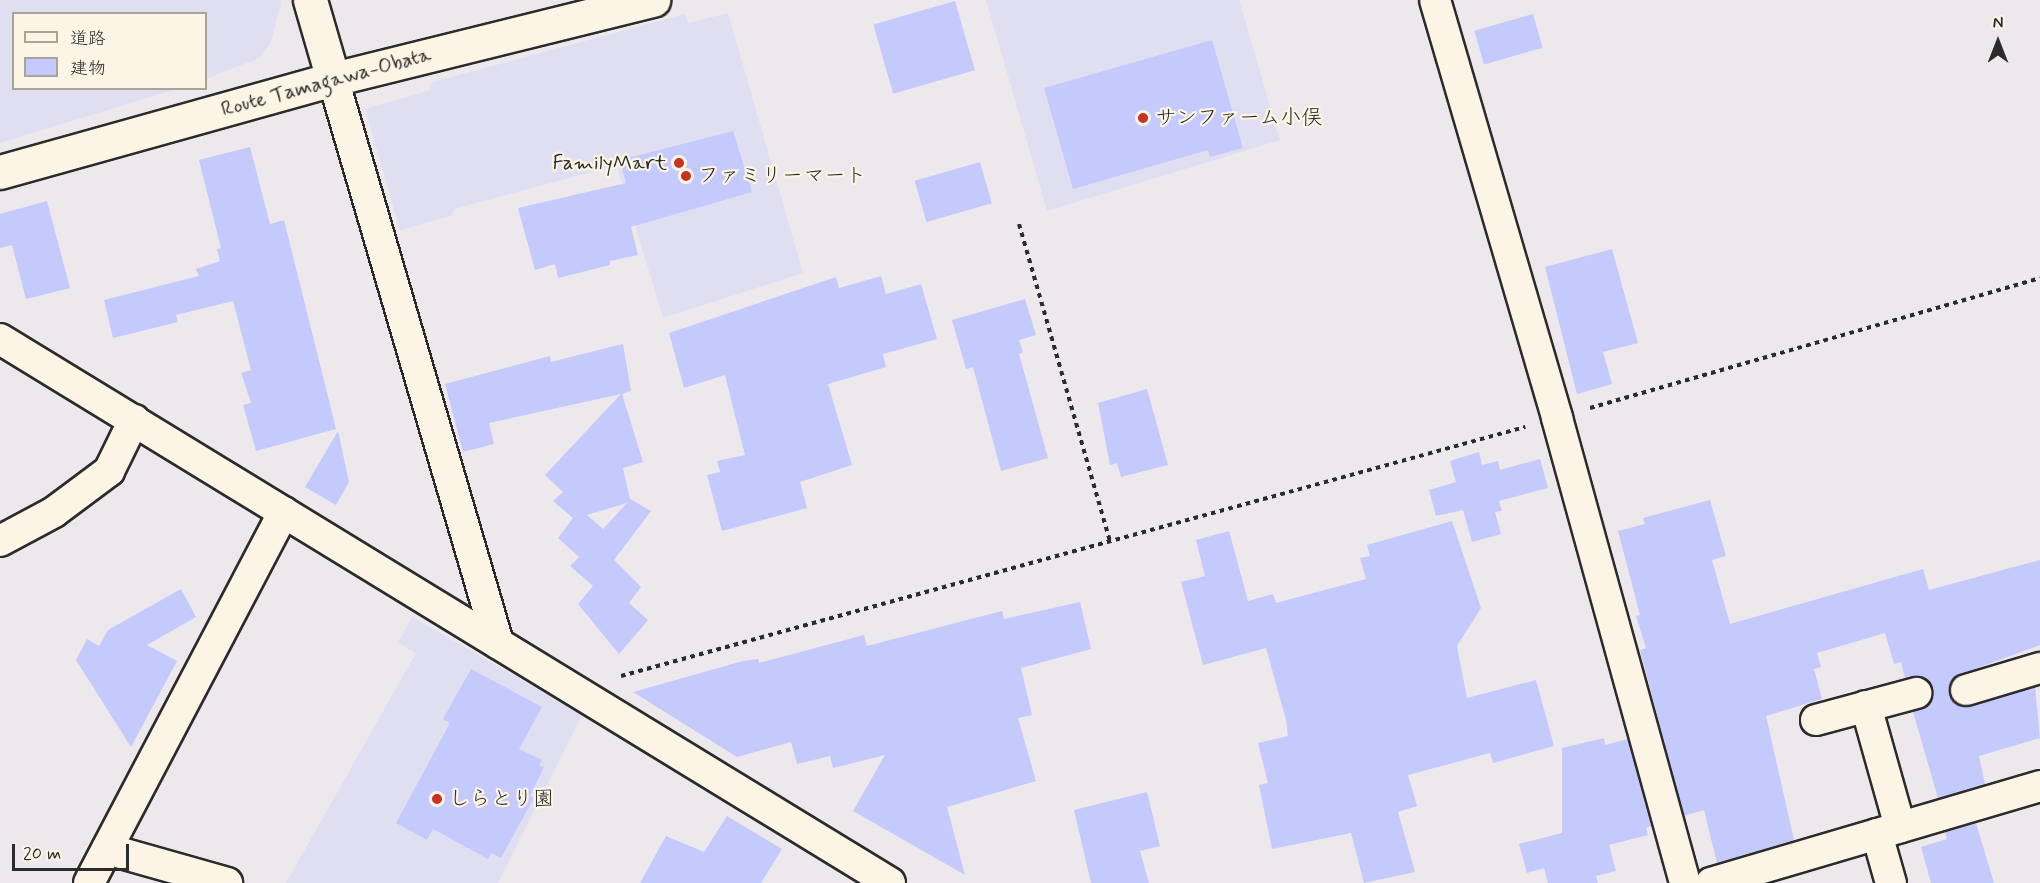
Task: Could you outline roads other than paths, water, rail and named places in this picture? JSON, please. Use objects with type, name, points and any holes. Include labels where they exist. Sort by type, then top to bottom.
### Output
[{"type":"main road","points":[[310,0],[333,79]]},
{"type":"main road","name":"Route Tamagawa-Obata","points":[[0,172],[333,79],[653,0]]},
{"type":"street","points":[[1435,0],[1557,418],[1685,883]]},
{"type":"street","points":[[333,79],[498,643]]},
{"type":"street","points":[[0,339],[891,883]]},
{"type":"street","points":[[0,541],[54,512],[109,471],[134,420]]},
{"type":"street","points":[[89,883],[284,512]]},
{"type":"street","points":[[1966,690],[2040,668]]},
{"type":"street","points":[[1816,720],[1916,693]]},
{"type":"street","points":[[1866,706],[1888,830],[1891,883]]},
{"type":"street","points":[[1710,883],[2040,786]]},
{"type":"street","points":[[107,849],[227,883]]},
{"type":"place","name":"サンファーム小俣","points":[[1143,118]]},
{"type":"place","name":"FamilyMart","points":[[679,163]]},
{"type":"place","name":"ファミリーマート","points":[[686,176]]},
{"type":"place","name":"しらとり園","points":[[437,799]]}]
